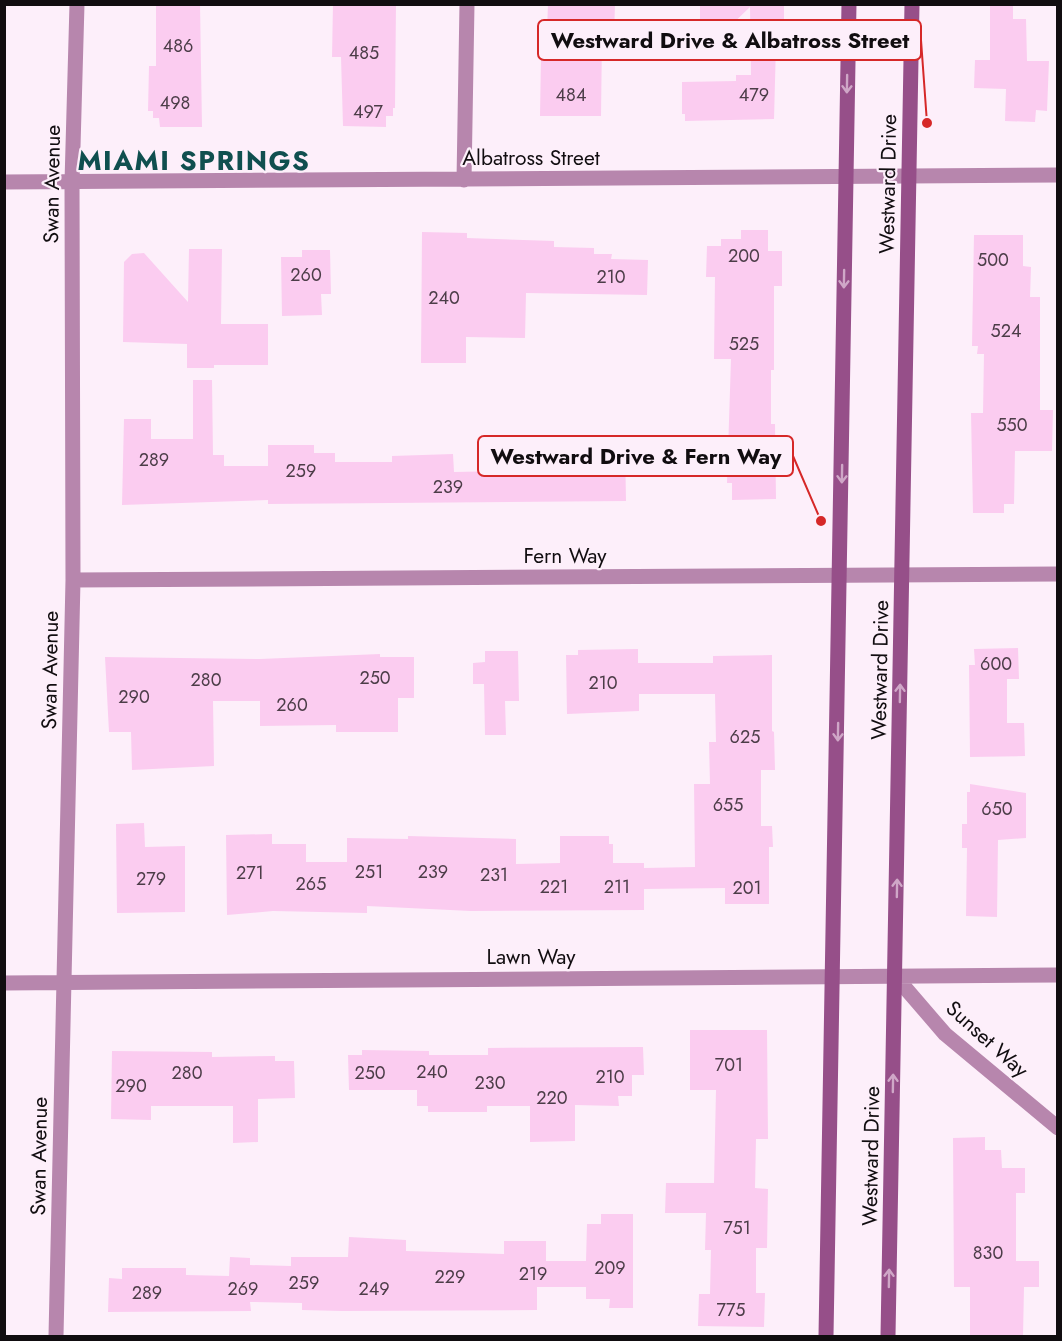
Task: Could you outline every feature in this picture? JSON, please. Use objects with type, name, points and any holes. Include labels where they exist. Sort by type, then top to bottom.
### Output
[{"type":"street","name":"Swan Avenue","points":[[56,1336],[73,580],[72,182],[77,4]]},
{"type":"street","points":[[464,180],[467,4]]},
{"type":"street","name":"Westward Drive","points":[[826,1336],[849,4]]},
{"type":"street","name":"Westward Drive","points":[[888,1336],[912,4]]},
{"type":"street","name":"Albatross Street","points":[[4,182],[1058,175]]},
{"type":"street","name":"Fern Way","points":[[73,580],[1058,574]]},
{"type":"street","name":"Lawn Way","points":[[4,983],[1058,975]]},
{"type":"street","name":"Sunset Way","points":[[895,976],[945,1034],[1058,1128]]},
{"type":"building","points":[[156,4],[200,4],[202,127],[160,127],[159,118],[153,118],[153,111],[148,111],[149,66],[156,66]]},
{"type":"building","points":[[333,4],[396,4],[395,108],[393,108],[393,116],[386,116],[386,127],[343,126],[341,57],[332,57]]},
{"type":"building","points":[[548,4],[615,4],[614,37],[602,37],[601,116],[540,116],[541,57],[546,57]]},
{"type":"building","points":[[700,4],[784,4],[784,44],[776,44],[774,119],[685,121],[685,114],[682,114],[682,82],[736,81],[736,75],[751,75],[750,7],[722,34],[700,34]]},
{"type":"building","points":[[990,4],[1013,4],[1013,19],[1026,19],[1027,61],[1049,61],[1047,111],[1036,110],[1035,122],[1005,121],[1006,89],[974,88],[975,60],[990,60]]},
{"type":"building","points":[[741,230],[768,230],[768,251],[782,251],[782,286],[774,286],[774,370],[771,370],[771,424],[775,424],[776,499],[732,500],[732,483],[727,483],[731,359],[714,359],[715,277],[706,277],[707,246],[721,246],[721,239],[741,239]]},
{"type":"building","points":[[422,232],[467,233],[467,238],[554,241],[554,247],[594,248],[594,254],[612,254],[611,259],[648,260],[647,295],[526,293],[525,338],[466,337],[466,363],[421,363]]},
{"type":"building","points":[[974,235],[1023,235],[1023,266],[1031,267],[1030,297],[1040,297],[1040,410],[1053,410],[1052,451],[1015,451],[1014,504],[1004,504],[1004,513],[973,513],[971,413],[983,413],[984,354],[977,354],[978,346],[972,346]]},
{"type":"building","points":[[189,249],[222,249],[221,324],[268,324],[268,365],[214,365],[214,368],[187,368],[187,344],[123,342],[124,262],[132,254],[144,253],[188,302]]},
{"type":"building","points":[[302,250],[330,250],[331,294],[321,294],[322,315],[282,316],[281,257],[302,257]]},
{"type":"building","points":[[193,380],[212,380],[213,455],[224,455],[224,466],[268,466],[268,445],[314,445],[314,453],[335,453],[335,462],[392,462],[392,456],[453,454],[454,472],[504,471],[504,465],[530,465],[530,451],[625,446],[626,501],[268,504],[268,500],[122,505],[124,419],[151,419],[151,439],[193,439]]},
{"type":"building","points":[[1018,648],[1019,679],[1007,679],[1007,723],[1024,723],[1025,756],[970,757],[969,665],[975,665],[974,649]]},
{"type":"building","points":[[638,649],[638,663],[713,663],[713,656],[772,655],[772,731],[774,732],[775,770],[761,770],[761,826],[772,826],[773,847],[769,847],[769,904],[725,904],[725,888],[644,889],[644,910],[471,911],[367,906],[367,913],[273,911],[227,915],[226,835],[272,834],[272,844],[306,844],[306,862],[347,862],[347,838],[408,839],[408,836],[516,839],[516,864],[560,863],[560,836],[609,836],[609,844],[613,844],[613,863],[644,863],[644,868],[695,867],[694,784],[710,784],[709,742],[716,742],[715,694],[639,694],[639,711],[567,714],[566,655],[578,655],[578,650]]},
{"type":"building","points":[[485,651],[518,651],[519,701],[505,701],[506,735],[485,735],[484,684],[473,684],[473,663],[485,662]]},
{"type":"building","points":[[380,654],[380,657],[414,657],[414,698],[398,698],[398,732],[336,732],[336,725],[260,726],[260,701],[213,701],[214,766],[132,770],[131,732],[109,732],[105,657],[260,659]]},
{"type":"building","points":[[970,784],[1026,793],[1026,838],[998,840],[997,917],[966,916],[967,848],[962,848],[962,824],[967,824],[967,792],[970,792]]},
{"type":"building","points":[[144,823],[145,847],[185,846],[185,912],[117,913],[116,824]]},
{"type":"building","points":[[690,1030],[767,1030],[768,1139],[756,1139],[755,1188],[768,1189],[767,1248],[756,1248],[756,1293],[765,1293],[764,1327],[698,1326],[699,1294],[710,1294],[711,1250],[705,1250],[706,1213],[665,1213],[666,1183],[714,1183],[716,1090],[690,1090]]},
{"type":"building","points":[[643,1047],[644,1075],[632,1075],[632,1096],[618,1096],[619,1106],[575,1105],[575,1141],[530,1142],[530,1106],[487,1106],[487,1112],[428,1112],[428,1106],[417,1106],[417,1090],[349,1090],[348,1055],[362,1055],[362,1050],[429,1051],[429,1055],[488,1055],[488,1048]]},
{"type":"building","points":[[112,1051],[212,1052],[212,1057],[275,1056],[275,1061],[294,1061],[295,1098],[258,1099],[258,1142],[233,1143],[233,1106],[151,1106],[151,1120],[111,1119]]},
{"type":"building","points":[[985,1137],[985,1150],[1001,1150],[1002,1168],[1025,1168],[1025,1193],[1016,1193],[1016,1261],[1039,1261],[1039,1287],[1024,1287],[1023,1336],[970,1336],[970,1287],[954,1287],[953,1138]]},
{"type":"building","points":[[601,1214],[633,1214],[633,1308],[609,1308],[610,1299],[586,1299],[586,1287],[537,1287],[537,1310],[302,1310],[302,1303],[250,1302],[251,1311],[108,1312],[109,1278],[122,1279],[122,1268],[186,1268],[186,1275],[229,1276],[230,1257],[250,1258],[250,1265],[291,1266],[291,1257],[348,1257],[349,1237],[406,1240],[406,1251],[504,1254],[504,1241],[546,1241],[546,1261],[586,1261],[587,1224],[601,1224]]},
{"type":"place","name":"Westward Drive & Albatross Street","points":[[927,123]]},
{"type":"place","name":"Westward Drive & Fern Way","points":[[821,521]]},
{"type":"district","name":"MIAMI SPRINGS","points":[[194,160]]}]
